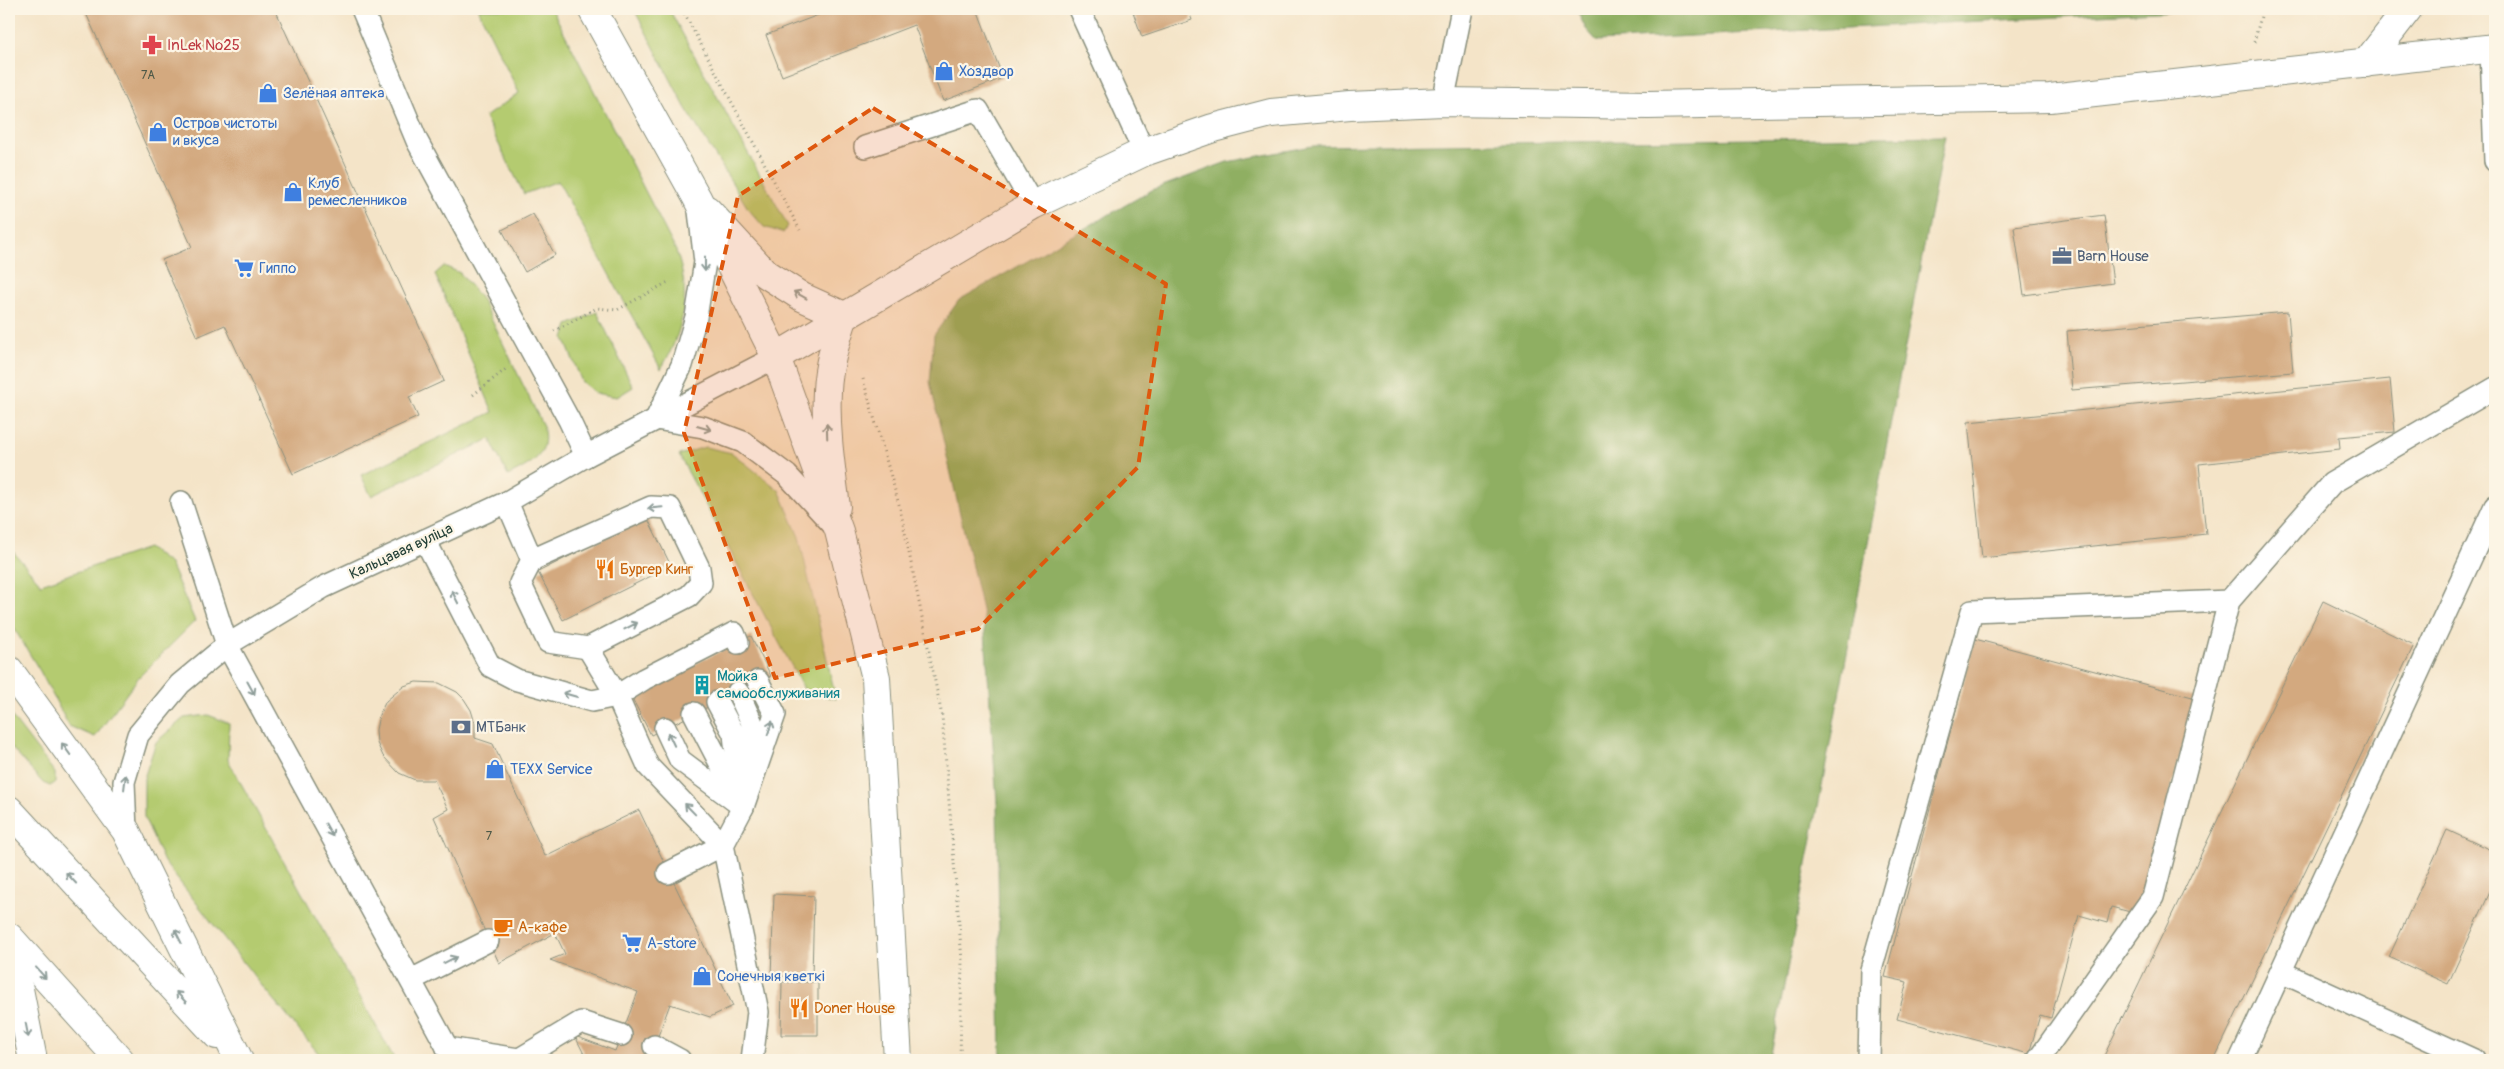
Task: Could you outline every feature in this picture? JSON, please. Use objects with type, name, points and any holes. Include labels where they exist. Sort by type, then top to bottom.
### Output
[{"type":"main road","points":[[592,9],[697,198],[776,357],[839,531],[876,678],[898,1060]]},
{"type":"main road","points":[[2366,63],[2408,9]]},
{"type":"main road","points":[[776,357],[1032,205],[1144,152],[1213,128],[1271,114],[1350,106],[1443,102],[1648,105],[2050,98],[2493,48]]},
{"type":"main road","points":[[697,198],[766,274],[802,297],[844,316]]},
{"type":"main road","points":[[839,531],[827,434],[827,390],[833,350],[844,316]]},
{"type":"main road","points":[[9,670],[126,831],[239,1059]]},
{"type":"main road","points":[[9,810],[239,1059]]},
{"type":"main road","points":[[9,937],[120,1060]]},
{"type":"main road","points":[[9,967],[19,989],[33,1060]]},
{"type":"lane","points":[[362,9],[417,141],[531,349],[586,456]]},
{"type":"lane","points":[[1080,9],[1144,152]]},
{"type":"lane","points":[[1443,102],[1462,9]]},
{"type":"lane","points":[[2493,48],[2495,161]]},
{"type":"lane","points":[[865,147],[978,110],[1032,205]]},
{"type":"lane","points":[[697,198],[706,262],[696,317],[682,365],[656,419],[703,427],[743,442],[787,475],[839,531]]},
{"type":"lane","name":"Кальцавая вуліца","points":[[126,831],[124,782],[138,735],[180,684],[227,645],[324,587],[507,502],[586,456],[776,357]]},
{"type":"lane","points":[[2038,1060],[2153,897],[2229,601],[2332,483],[2495,388]]},
{"type":"lane","points":[[182,502],[227,645],[450,1054],[523,1059],[581,1022],[621,1034]]},
{"type":"lane","points":[[507,502],[532,560]]},
{"type":"lane","points":[[2240,1060],[2495,506]]},
{"type":"lane","points":[[651,507],[670,508],[699,568],[701,583],[689,596],[588,648],[548,642],[520,583],[532,560],[651,507]]},
{"type":"lane","points":[[425,540],[490,666],[517,680],[592,701],[617,696],[725,645]]},
{"type":"lane","points":[[1869,1060],[1871,970],[1972,611],[2229,601]]},
{"type":"lane","points":[[588,648],[617,696],[648,766],[723,845],[758,1012],[752,1060]]},
{"type":"lane","points":[[668,873],[723,845],[743,807],[775,714],[758,682]]},
{"type":"lane","points":[[738,692],[752,723],[743,807]]},
{"type":"lane","points":[[717,702],[734,734],[743,807]]},
{"type":"lane","points":[[694,713],[743,807]]},
{"type":"lane","points":[[665,728],[680,760],[743,807]]},
{"type":"lane","points":[[410,980],[488,941]]},
{"type":"lane","points":[[2281,972],[2474,1060]]},
{"type":"lane","points":[[654,1046],[680,1060]]},
{"type":"path","points":[[682,9],[800,230]]},
{"type":"path","points":[[473,395],[549,334],[597,308],[618,310],[672,280]]},
{"type":"path","points":[[861,371],[900,508],[942,716],[962,960],[960,1060]]},
{"type":"highlighted area","points":[[873,108],[1166,284],[1138,467],[978,629],[775,678],[684,433],[738,196]]},
{"type":"green space","points":[[478,9],[552,9],[676,251],[684,282],[683,312],[675,340],[661,369],[558,181],[524,194],[485,117],[519,93]]},
{"type":"green space","points":[[634,9],[669,9],[788,226],[783,233],[764,227],[749,210],[685,107]]},
{"type":"green space","points":[[1576,9],[2214,9],[1597,41],[1586,29]]},
{"type":"green space","points":[[1945,136],[1770,1060],[1001,1060],[997,802],[984,619],[930,382],[934,335],[959,300],[1152,190],[1227,162],[1312,146]]},
{"type":"green space","points":[[444,266],[460,273],[482,300],[543,426],[544,445],[537,458],[508,476],[490,439],[371,496],[361,475],[493,412],[435,274]]},
{"type":"green space","points":[[597,312],[633,387],[617,397],[595,393],[582,382],[564,338],[568,325]]},
{"type":"green space","points":[[705,447],[732,453],[779,490],[799,537],[836,699],[805,691],[679,455]]},
{"type":"green space","points":[[9,547],[41,584],[148,548],[170,564],[195,621],[138,678],[95,737],[69,726],[40,671],[9,620]]},
{"type":"green space","points":[[9,713],[55,773],[55,783],[50,786],[43,783],[9,745]]},
{"type":"green space","points":[[208,715],[229,723],[228,760],[395,1060],[324,1060],[266,991],[164,862],[144,817],[144,778],[156,742],[184,718]]},
{"type":"building","points":[[84,9],[275,9],[444,381],[409,397],[418,417],[293,474],[225,325],[197,337],[162,260],[192,247]]},
{"type":"building","points":[[834,9],[977,9],[1003,78],[943,101],[914,25],[782,76],[766,35]]},
{"type":"building","points":[[1132,9],[1188,9],[1192,20],[1142,37]]},
{"type":"building","points":[[533,214],[555,255],[525,272],[502,230]]},
{"type":"building","points":[[2104,215],[2113,283],[2024,295],[2014,227]]},
{"type":"building","points":[[2288,312],[2293,372],[2072,390],[2067,331]]},
{"type":"building","points":[[2390,379],[2395,432],[2339,437],[2340,449],[2199,464],[2206,534],[1982,558],[1968,422]]},
{"type":"building","name":"Бургер Кинг","points":[[647,517],[671,566],[563,620],[538,572]]},
{"type":"building","points":[[2323,601],[2414,645],[2214,1060],[2102,1060]]},
{"type":"building","name":"Мойка самообслуживания","points":[[751,636],[771,676],[651,735],[631,696]]},
{"type":"building","points":[[1975,639],[2196,698],[2138,914],[2111,907],[2107,923],[2079,915],[2051,1018],[2040,1015],[2029,1054],[1897,1019],[1907,982],[1885,977]]},
{"type":"building","points":[[416,682],[439,683],[457,692],[464,699],[471,710],[475,723],[475,738],[493,744],[545,856],[639,810],[733,1006],[710,1017],[670,1004],[649,1060],[587,1060],[575,1036],[615,1051],[638,992],[550,960],[565,954],[555,933],[499,963],[434,817],[448,809],[434,780],[415,780],[399,773],[383,756],[377,743],[376,730],[379,715],[386,701],[404,686]]},
{"type":"building","points":[[2447,830],[2495,852],[2495,881],[2448,984],[2389,957]]},
{"type":"building","points":[[774,894],[814,896],[812,977],[771,976]]},
{"type":"building","name":"Doner House","points":[[782,982],[818,982],[818,1035],[781,1035]]},
{"type":"place","name":"InLek №25","points":[[152,45]]},
{"type":"place","name":"Хоздвор","points":[[944,71]]},
{"type":"place","name":"Зелёная аптека","points":[[268,93]]},
{"type":"place","name":"Остров чистоты и вкуса","points":[[158,132]]},
{"type":"place","name":"Клуб ремесленников","points":[[293,192]]},
{"type":"place","name":"Barn House","points":[[2062,256]]},
{"type":"place","name":"Гиппо","points":[[244,268]]},
{"type":"place","name":"Бургер Кинг","points":[[605,569]]},
{"type":"place","name":"Мойка самообслуживания","points":[[702,685]]},
{"type":"place","name":"МТБанк","points":[[461,727]]},
{"type":"place","name":"TEXX Service","points":[[495,769]]},
{"type":"place","name":"А-кафе","points":[[503,927]]},
{"type":"place","name":"A-store","points":[[632,943]]},
{"type":"place","name":"Сонечныя кветкі","points":[[702,976]]},
{"type":"place","name":"Doner House","points":[[799,1008]]}]
